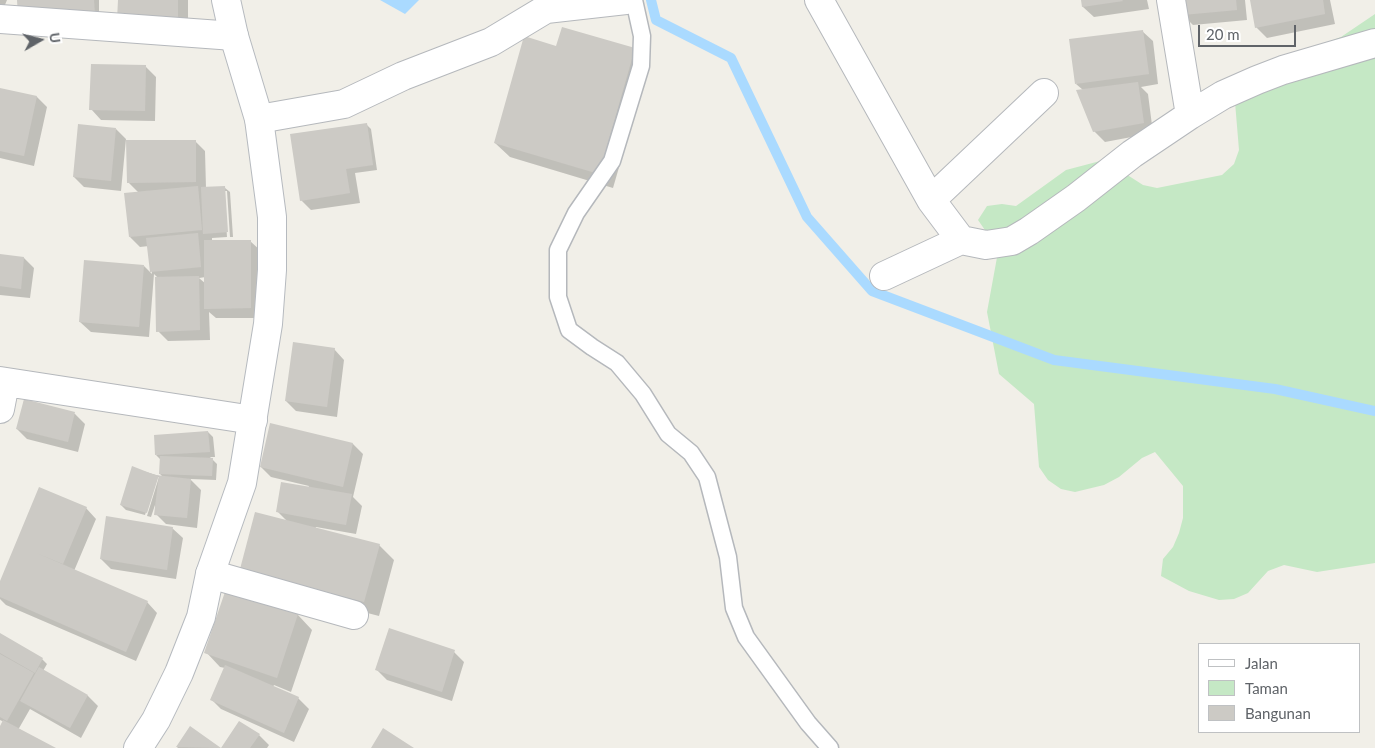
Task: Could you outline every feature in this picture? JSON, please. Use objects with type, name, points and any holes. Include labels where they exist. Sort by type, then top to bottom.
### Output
[{"type":"street","points":[[138,748],[156,720],[179,674],[201,617],[210,574],[242,483],[268,324],[272,270],[272,217],[259,118],[234,36],[226,0]]},
{"type":"street","points":[[259,118],[344,104],[403,76],[491,42],[546,9],[626,0]]},
{"type":"street","points":[[819,0],[931,200],[961,240]]},
{"type":"street","points":[[1171,0],[1190,115]]},
{"type":"street","points":[[0,19],[234,36]]},
{"type":"street","points":[[884,276],[961,240],[986,245],[1012,241],[1076,198],[1132,154],[1223,95],[1283,70],[1375,43]]},
{"type":"street","points":[[931,200],[1044,93]]},
{"type":"street","points":[[0,409],[3,382],[253,420]]},
{"type":"street","points":[[210,574],[354,615]]},
{"type":"lane","points":[[634,0],[642,36],[641,66],[612,161],[576,213],[558,250],[558,297],[568,330],[617,363],[643,394],[668,434],[691,453],[707,477],[728,557],[734,608],[746,637],[808,723],[830,748]]},
{"type":"green space","points":[[1375,14],[1375,563],[1317,572],[1284,565],[1268,571],[1248,593],[1234,599],[1219,600],[1189,591],[1161,576],[1163,559],[1173,547],[1183,518],[1183,486],[1155,452],[1142,458],[1119,477],[1104,485],[1075,492],[1061,489],[1048,480],[1039,467],[1034,404],[999,374],[987,312],[1000,241],[987,233],[978,220],[987,206],[1002,204],[1016,206],[1066,170],[1104,160],[1143,185],[1157,188],[1222,175],[1234,164],[1239,150],[1235,102],[1277,61],[1341,37]]},
{"type":"water","points":[[380,0],[419,0],[405,14]]},
{"type":"building","points":[[17,0],[94,0],[95,16],[18,16]]},
{"type":"building","points":[[118,0],[178,0],[178,20],[117,20]]},
{"type":"building","points":[[1081,0],[1122,0],[1123,1],[1082,7]]},
{"type":"building","points":[[1180,0],[1236,0],[1237,10],[1182,15]]},
{"type":"building","points":[[1250,0],[1323,0],[1325,14],[1255,28]]},
{"type":"building","points":[[562,27],[635,48],[599,174],[494,143],[524,36],[556,46]]},
{"type":"building","points":[[1143,30],[1149,74],[1075,84],[1069,39]]},
{"type":"building","points":[[91,64],[146,65],[145,111],[89,110]]},
{"type":"building","points":[[1138,82],[1144,123],[1093,132],[1076,90]]},
{"type":"building","points":[[0,88],[37,96],[24,156],[0,151]]},
{"type":"building","points":[[367,123],[373,165],[346,169],[350,193],[300,201],[290,134]]},
{"type":"building","points":[[78,124],[116,128],[111,181],[73,177]]},
{"type":"building","points":[[126,140],[196,140],[196,182],[127,183]]},
{"type":"building","points":[[198,186],[202,230],[129,237],[124,193]]},
{"type":"building","points":[[225,186],[228,232],[203,234],[201,187]]},
{"type":"building","points":[[198,233],[201,267],[150,272],[146,238]]},
{"type":"building","points":[[204,240],[251,240],[251,308],[204,309]]},
{"type":"building","points":[[0,254],[24,257],[21,289],[0,286]]},
{"type":"building","points":[[84,260],[144,265],[139,327],[79,322]]},
{"type":"building","points":[[199,276],[200,330],[156,332],[155,277]]},
{"type":"building","points":[[293,342],[335,348],[327,407],[285,401]]},
{"type":"building","points":[[24,399],[75,412],[68,442],[16,429]]},
{"type":"building","points":[[270,423],[353,443],[343,487],[260,467]]},
{"type":"building","points":[[208,431],[210,452],[155,455],[154,435]]},
{"type":"building","points":[[160,456],[213,458],[212,476],[159,474]]},
{"type":"building","points":[[132,466],[159,475],[147,513],[120,505]]},
{"type":"building","points":[[159,475],[191,479],[187,518],[154,515]]},
{"type":"building","points":[[281,482],[352,494],[346,525],[276,512]]},
{"type":"building","points":[[39,487],[87,507],[63,564],[34,552],[148,601],[126,652],[0,597],[0,581]]},
{"type":"building","points":[[255,512],[380,544],[364,602],[240,569]]},
{"type":"building","points":[[106,516],[173,527],[167,570],[100,559]]},
{"type":"building","points":[[226,589],[298,614],[277,678],[204,653]]},
{"type":"building","points":[[389,628],[455,650],[442,692],[375,670]]},
{"type":"building","points":[[0,633],[43,658],[35,673],[0,653]]},
{"type":"building","points":[[0,654],[34,673],[7,721],[0,717]]},
{"type":"building","points":[[225,665],[299,697],[284,733],[210,700]]},
{"type":"building","points":[[39,667],[88,695],[70,728],[20,701]]},
{"type":"building","points":[[3,720],[56,748],[0,748],[0,726]]},
{"type":"building","points":[[239,721],[260,734],[250,748],[221,748]]},
{"type":"building","points":[[190,726],[221,748],[176,747]]},
{"type":"building","points":[[383,728],[414,748],[371,748]]},
{"type":"waterway","points":[[651,0],[656,20],[731,58],[807,217],[872,291],[1054,360],[1275,389],[1375,411]]}]
